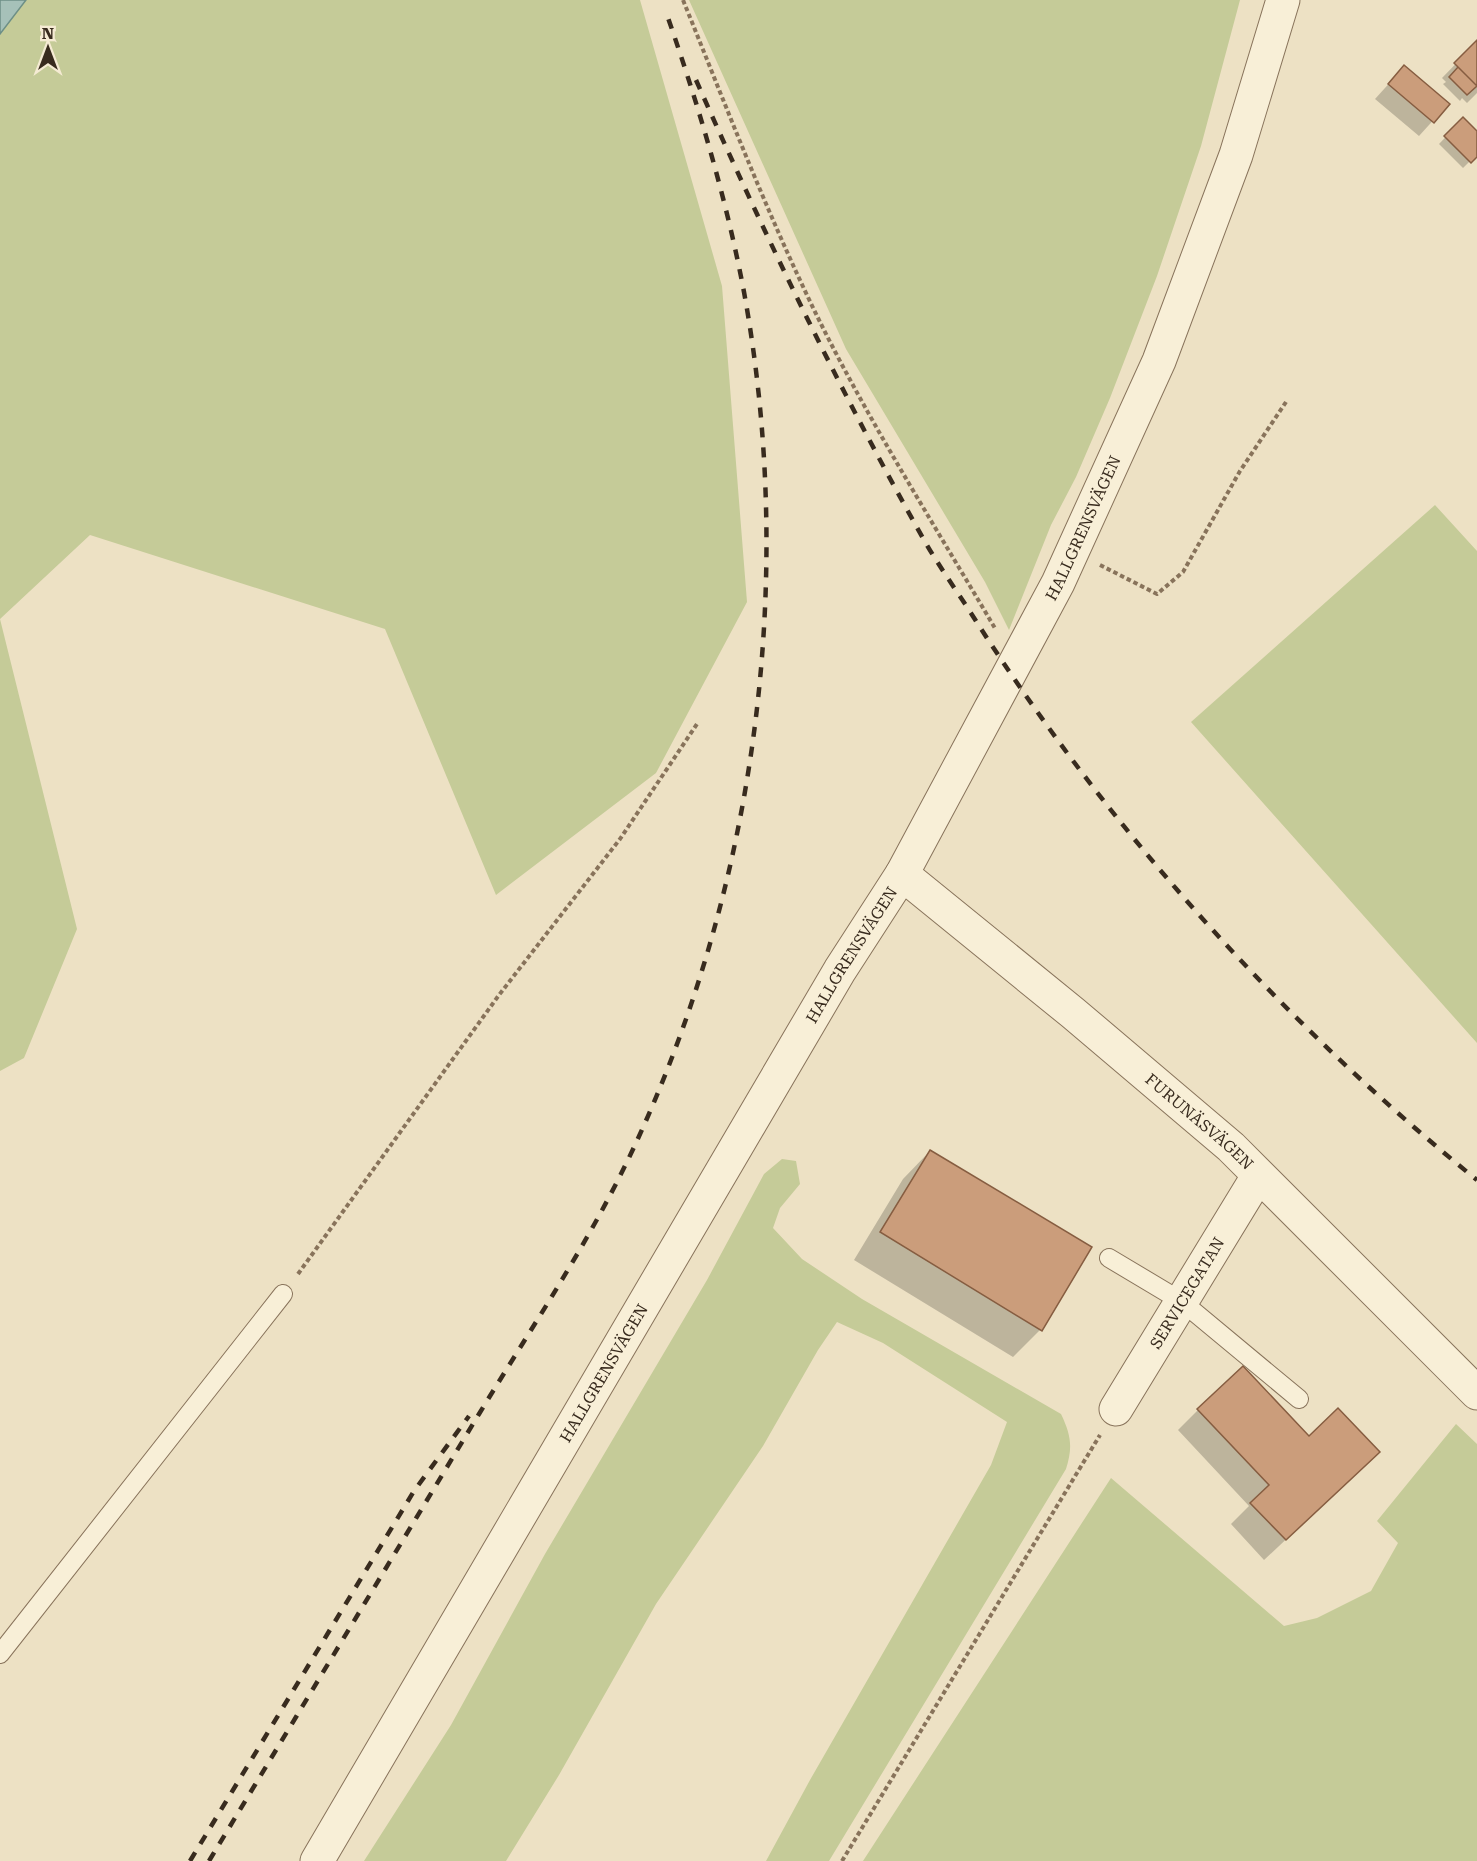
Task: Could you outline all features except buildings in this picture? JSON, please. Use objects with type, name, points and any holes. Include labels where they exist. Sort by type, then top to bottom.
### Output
[{"type":"street","name":"HALLGRENSVÄGEN","points":[[317,1861],[840,970],[902,874],[1010,674],[1073,551],[1159,361],[1236,155],[1283,0]]},
{"type":"street","name":"FURUNÄSVÄGEN","points":[[902,874],[1073,1013],[1230,1147],[1477,1393]]},
{"type":"street","name":"SERVICEGATAN","points":[[1116,1409],[1258,1176]]},
{"type":"lane","points":[[1109,1258],[1181,1302],[1299,1399]]},
{"type":"lane","points":[[0,1654],[283,1294]]},
{"type":"path","points":[[683,0],[781,236],[824,330],[880,432],[996,630],[1005,651],[1010,674]]},
{"type":"path","points":[[1073,551],[1157,594],[1183,572],[1240,471],[1286,402]]},
{"type":"path","points":[[283,1294],[499,995],[620,839],[697,724]]},
{"type":"path","points":[[842,1861],[1116,1409]]},
{"type":"green space","points":[[26,0],[640,0],[722,286],[747,602],[656,773],[496,895],[385,629],[90,535],[0,619],[0,34]]},
{"type":"green space","points":[[689,0],[1240,0],[1201,146],[1157,276],[1110,398],[1076,477],[1051,525],[1009,630],[985,582],[846,349]]},
{"type":"green space","points":[[1435,505],[1477,551],[1477,1043],[1191,722]]},
{"type":"green space","points":[[0,619],[77,929],[24,1058],[0,1071]]},
{"type":"green space","points":[[782,1159],[796,1161],[800,1184],[780,1208],[773,1228],[802,1259],[862,1299],[1061,1414],[1070,1441],[1070,1454],[1066,1469],[829,1861],[766,1861],[991,1465],[1007,1422],[883,1343],[837,1322],[818,1350],[763,1446],[656,1604],[559,1775],[506,1861],[364,1861],[451,1725],[545,1554],[707,1280],[764,1174]]},
{"type":"green space","points":[[1456,1424],[1477,1444],[1477,1861],[863,1861],[1111,1478],[1284,1626],[1317,1618],[1371,1591],[1398,1543],[1377,1521]]},
{"type":"water","points":[[0,0],[26,0],[0,34]]},
{"type":"railway","points":[[209,1861],[600,1215],[635,1145],[677,1045],[711,941],[737,835],[755,727],[765,618],[766,509],[759,400],[744,292],[729,221],[710,151],[666,12]]},
{"type":"railway","points":[[696,80],[804,313],[893,484],[936,561],[1028,699],[1084,775],[1204,921],[1336,1056],[1405,1120],[1477,1180]]},
{"type":"railway","points":[[190,1861],[414,1491],[469,1416]]}]
